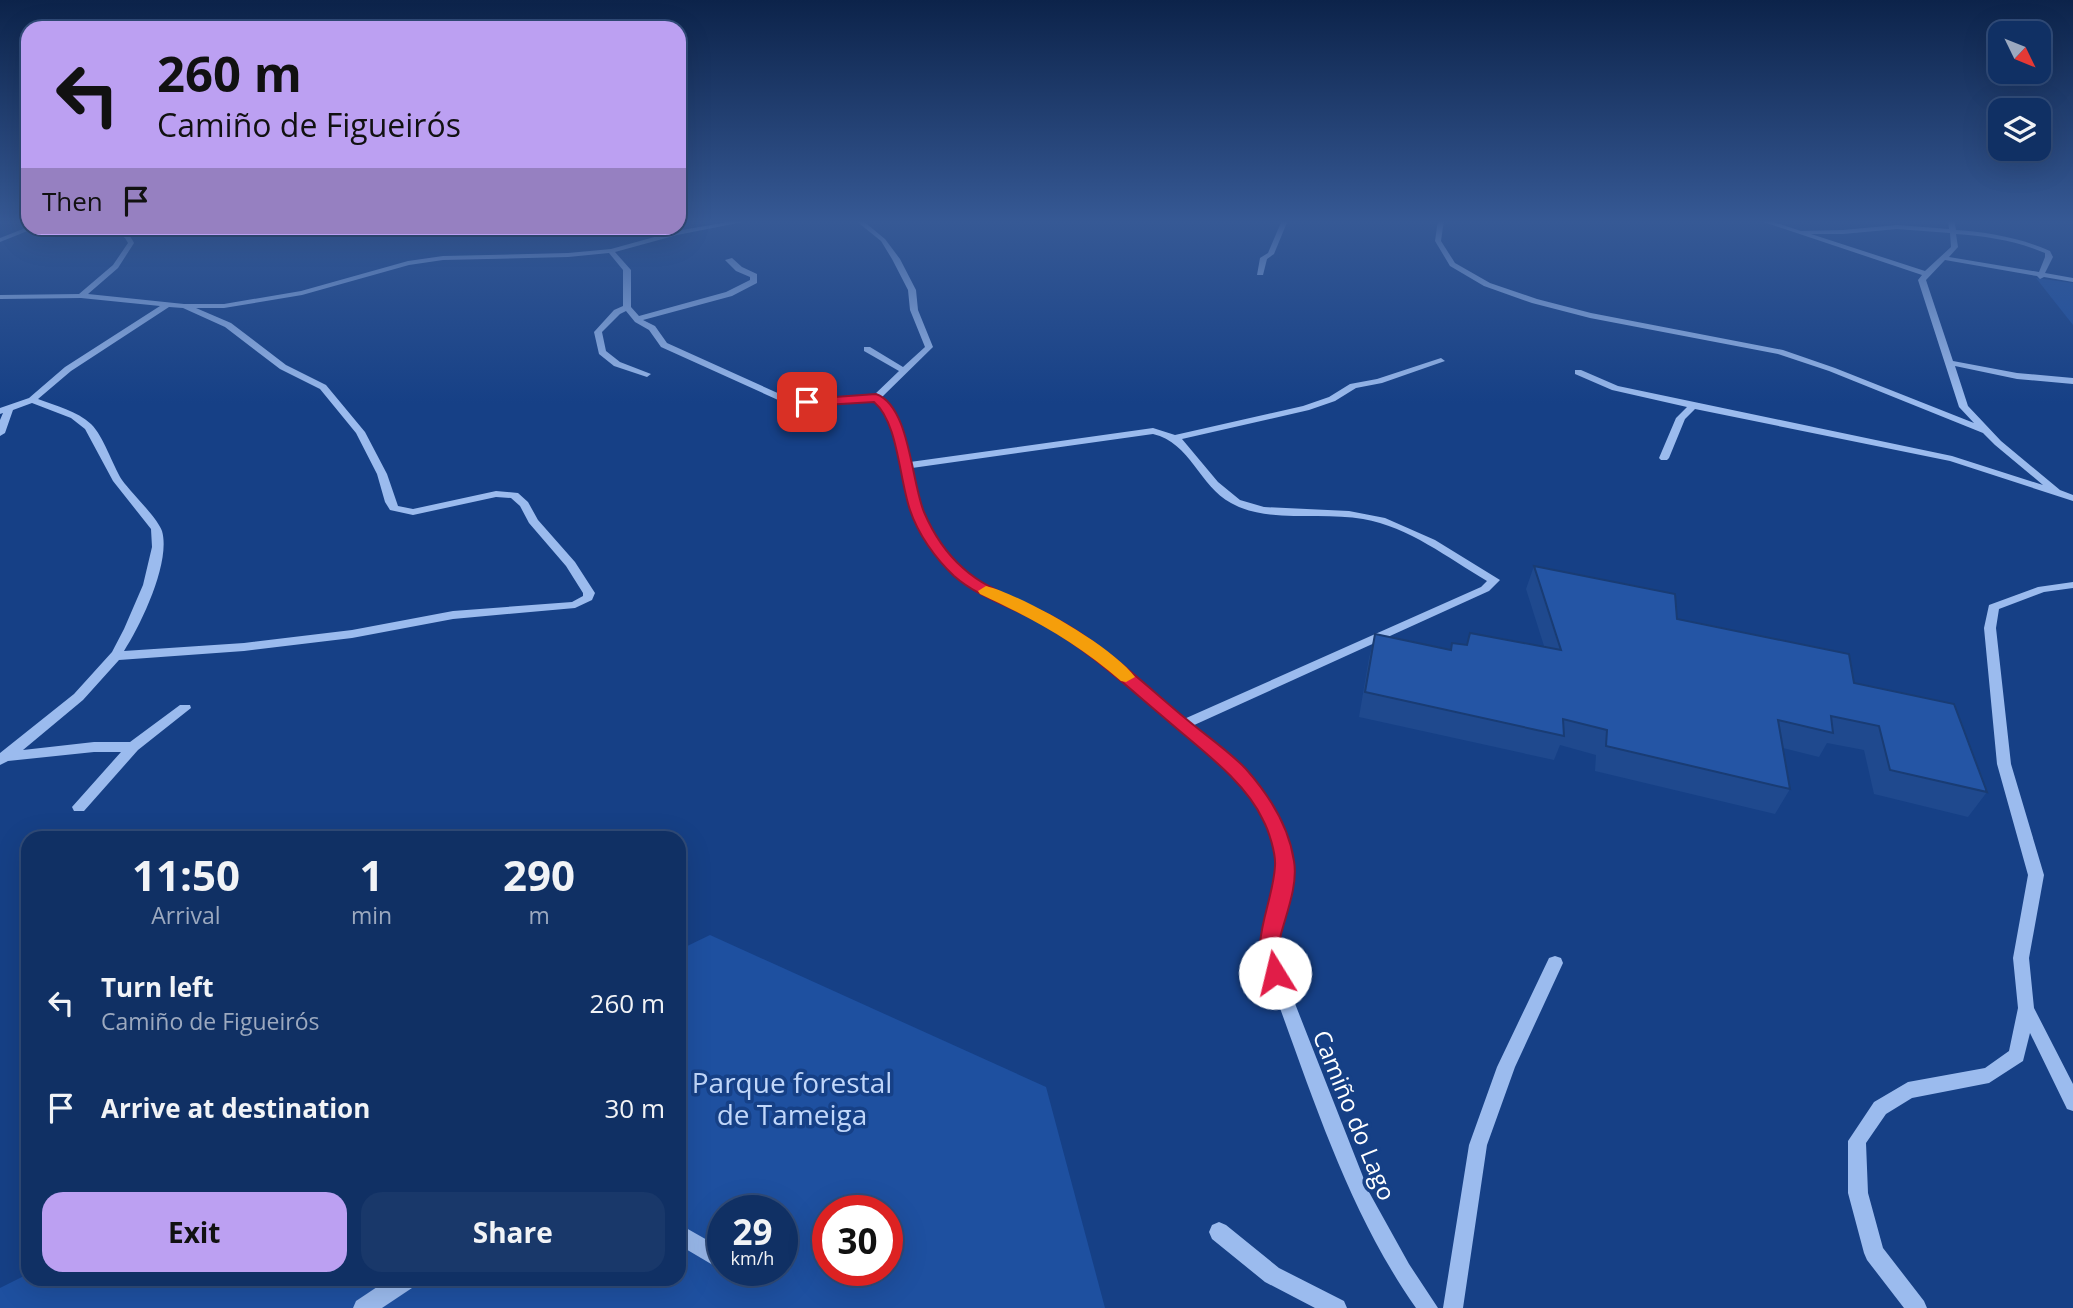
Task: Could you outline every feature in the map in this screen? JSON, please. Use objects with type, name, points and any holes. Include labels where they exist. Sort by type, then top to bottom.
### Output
[{"type":"street","points":[[81,296],[99,281]]},
{"type":"street","points":[[0,297],[81,296],[167,305],[224,306],[266,301],[341,281]]},
{"type":"street","points":[[627,281],[627,307],[637,319],[652,328],[664,345],[685,357],[718,368],[790,402],[876,398],[929,347],[914,310],[912,290],[907,281]]},
{"type":"street","points":[[637,319],[729,294],[754,281]]},
{"type":"street","points":[[1481,281],[1527,300],[1608,319],[1773,350],[1820,365],[1905,402],[1984,430]]},
{"type":"street","points":[[1924,281],[1965,407],[1984,430],[2068,497],[2073,504]]},
{"type":"street","points":[[0,433],[5,410],[32,400],[68,369],[167,305]]},
{"type":"street","points":[[116,656],[244,647],[352,634],[453,615],[567,606],[582,602],[588,598],[589,593],[571,564],[533,521],[524,503],[514,495],[496,494],[413,512],[394,508],[382,474],[360,432],[323,387],[283,367],[228,325],[184,306]]},
{"type":"street","points":[[627,307],[617,312],[598,332],[602,352],[617,364],[647,374]]},
{"type":"street","points":[[867,349],[904,371]]},
{"type":"street","points":[[1175,438],[1306,408],[1332,399],[1353,386],[1379,381],[1441,361]]},
{"type":"street","points":[[1950,363],[2017,376],[2073,382]]},
{"type":"street","points":[[1578,372],[1615,388],[1952,459],[2068,497]]},
{"type":"street","name":"Camiño do Lago","points":[[876,398],[890,409],[895,418],[917,511],[938,551],[959,573],[979,587],[1046,619],[1091,647],[1239,773],[1272,818],[1285,863],[1281,897],[1269,942],[1275,973],[1362,1198],[1402,1271],[1428,1308]]},
{"type":"street","points":[[3,758],[52,719],[116,656],[152,580],[158,538],[156,529],[118,481],[89,427],[74,416],[32,400]]},
{"type":"street","points":[[1664,458],[1681,418],[1693,406]]},
{"type":"street","points":[[906,466],[1167,432],[1233,500],[1264,509],[1363,516],[1384,521],[1416,535],[1494,580],[1485,589],[1183,725]]},
{"type":"street","points":[[1917,1308],[1874,1253],[1858,1193],[1857,1141],[1880,1108],[1908,1090],[1989,1075],[2017,1055],[2026,1008],[2021,958],[2036,875],[2004,764],[1990,628],[1993,607],[2054,585],[2073,585]]},
{"type":"street","points":[[79,807],[133,747],[185,708]]},
{"type":"street","points":[[3,758],[94,747],[133,747]]},
{"type":"street","points":[[1453,1308],[1478,1145],[1506,1068],[1555,963]]},
{"type":"street","points":[[2026,1008],[2073,1103]]},
{"type":"street","points":[[1219,1232],[1272,1275],[1338,1308]]},
{"type":"street","points":[[686,1238],[707,1251]]},
{"type":"street","points":[[363,1308],[397,1286]]},
{"type":"green space","points":[[2038,281],[2073,283],[2073,325]]},
{"type":"green space","name":"Parque forestal de Tameiga","points":[[710,935],[1046,1087],[1105,1308],[0,1308],[0,1288],[21,1278],[21,1286],[686,1286],[686,947]]},
{"type":"building","points":[[1534,566],[1675,594],[1677,619],[1849,654],[1854,683],[1954,704],[1987,792],[1890,770],[1879,726],[1831,716],[1833,733],[1778,720],[1790,789],[1606,746],[1607,730],[1563,719],[1564,736],[1365,692],[1375,634],[1451,650],[1452,643],[1467,645],[1470,633],[1561,650]]},
{"type":"slow traffic","points":[[986,591],[1046,619],[1091,647],[1126,677]]},
{"type":"route","points":[[807,402],[876,398],[890,409],[899,432],[900,446],[917,511],[938,551],[959,573],[979,587],[1046,619],[1091,647],[1239,773],[1272,818],[1285,863],[1281,897],[1269,942],[1275,973]]}]
